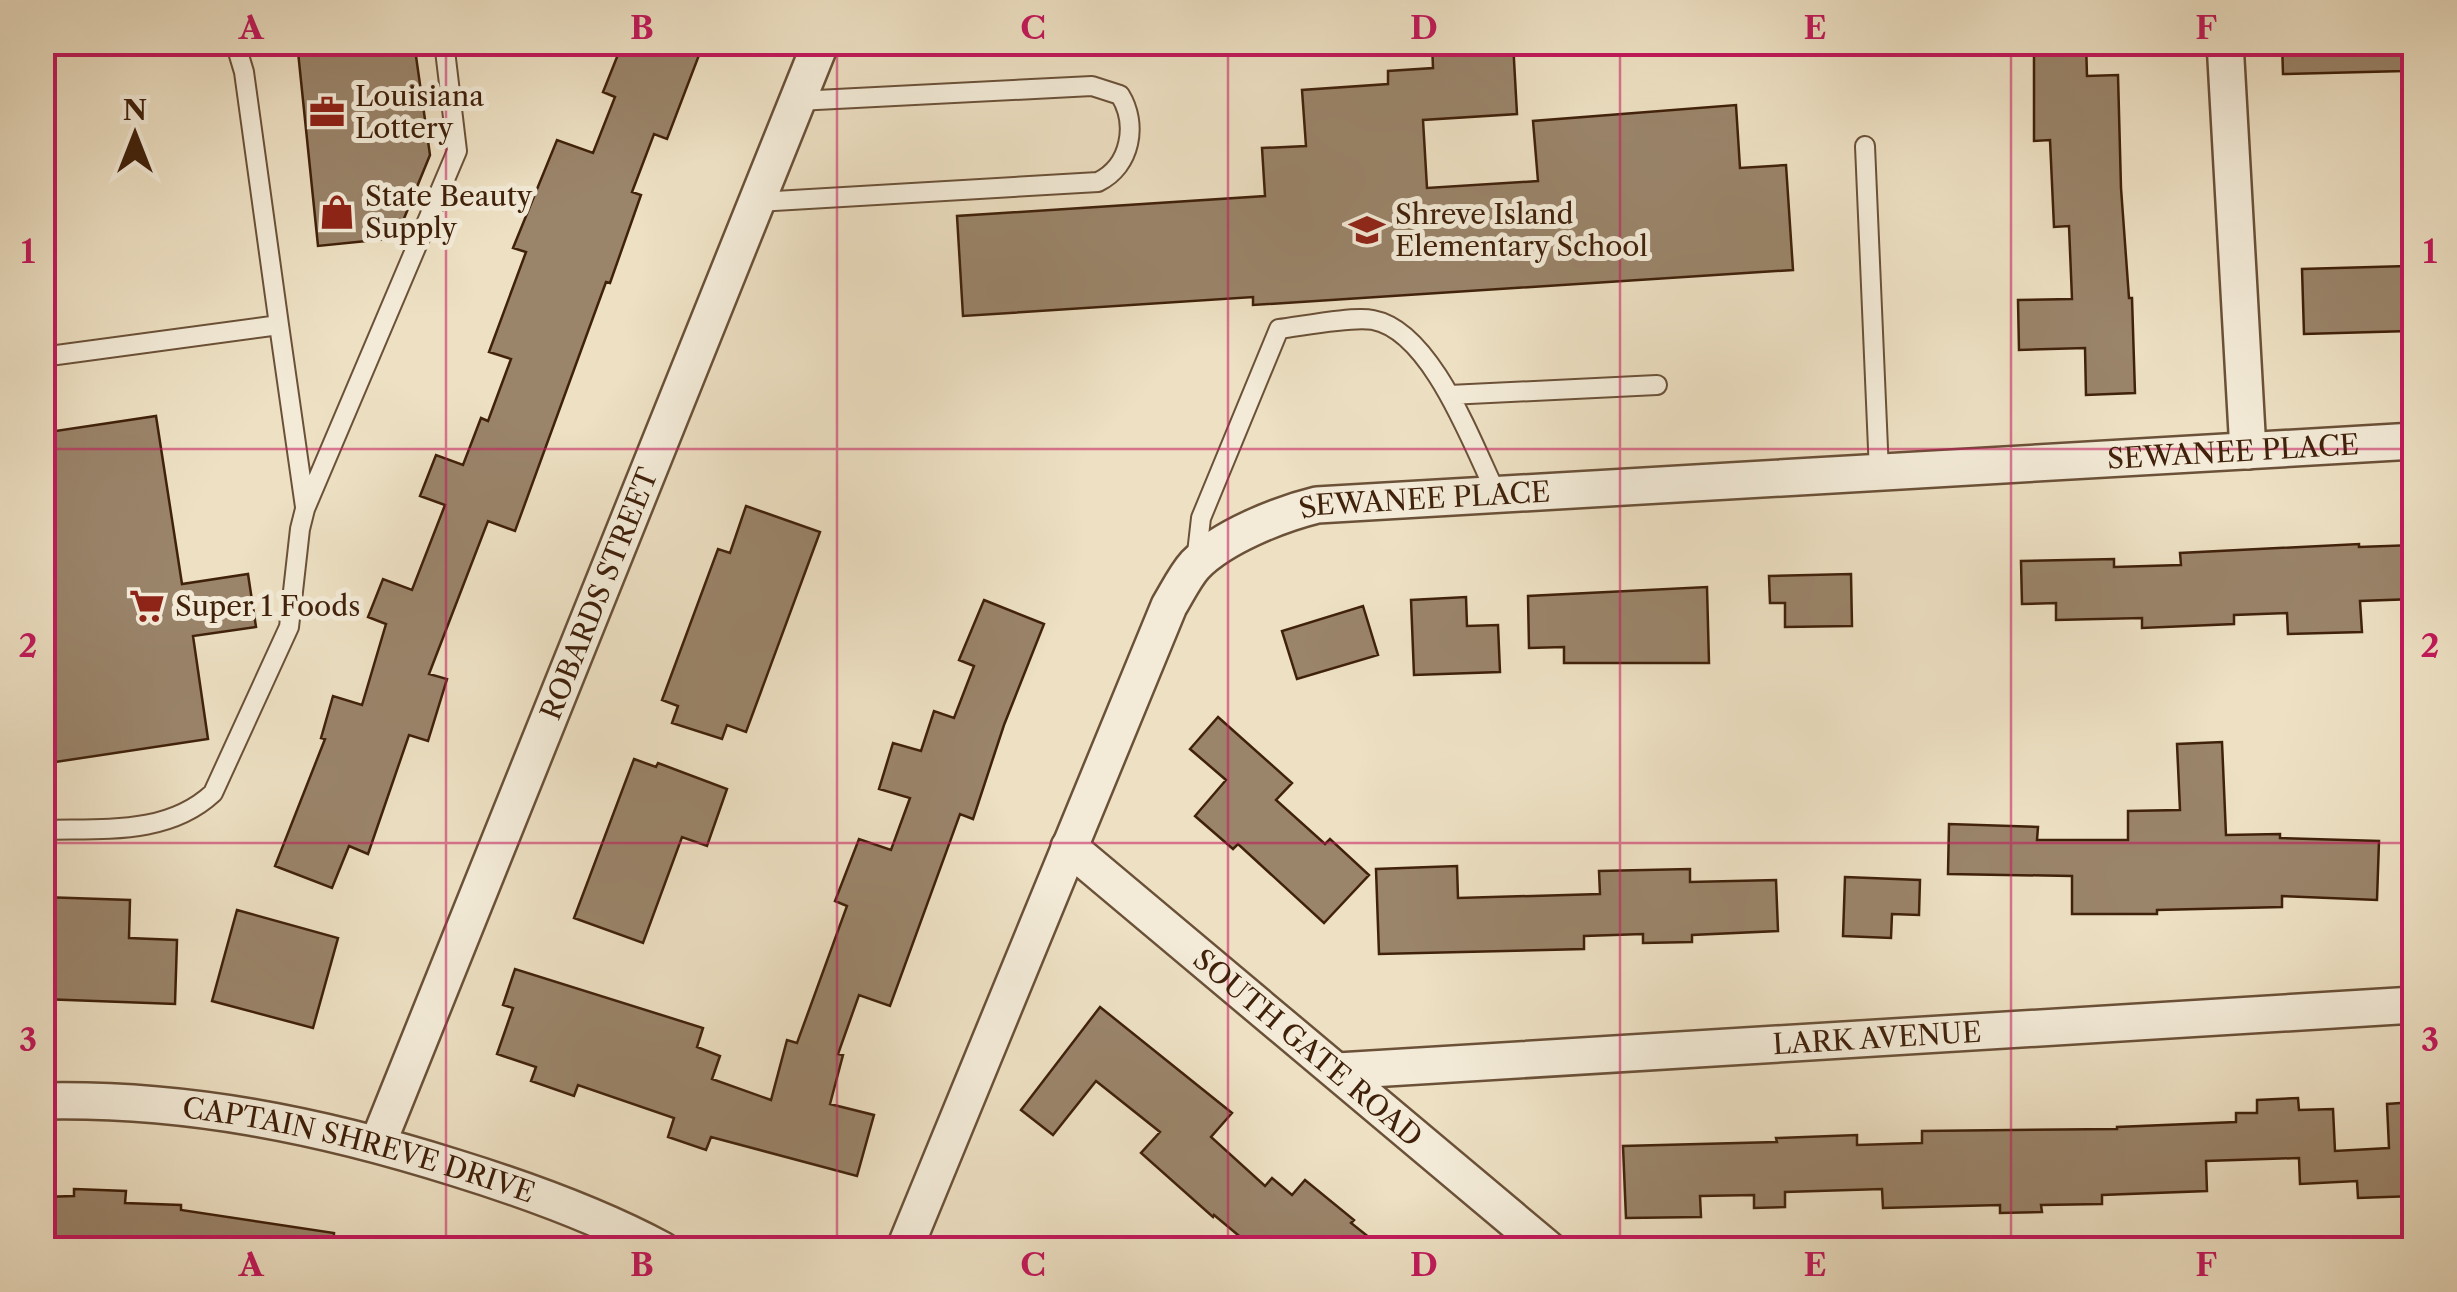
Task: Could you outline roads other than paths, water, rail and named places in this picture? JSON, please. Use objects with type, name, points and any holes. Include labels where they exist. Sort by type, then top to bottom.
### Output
[{"type":"street","name":"ROBARDS STREET","points":[[378,1143],[821,42]]},
{"type":"street","points":[[2225,42],[2248,451]]},
{"type":"street","name":"SEWANEE PLACE","points":[[904,1250],[1169,606],[1196,564],[1243,532],[1317,504],[2414,441]]},
{"type":"street","name":"SOUTH GATE ROAD","points":[[1069,847],[1549,1250]]},
{"type":"street","name":"LARK AVENUE","points":[[1338,1071],[2414,1005]]},
{"type":"street","name":"CAPTAIN SHREVE DRIVE","points":[[42,1102],[99,1100],[230,1111],[378,1143],[527,1191],[662,1250]]},
{"type":"lane","points":[[235,42],[244,72],[305,509]]},
{"type":"lane","points":[[42,830],[162,823],[199,806],[213,793],[288,627],[305,509],[457,151],[444,42]]},
{"type":"lane","points":[[756,202],[1098,182],[1116,169],[1127,150],[1130,130],[1129,109],[1120,95],[1092,86],[797,100]]},
{"type":"lane","points":[[1864,146],[1879,472]]},
{"type":"lane","points":[[1196,564],[1201,518],[1280,329],[1372,319],[1395,328],[1434,367],[1497,494]]},
{"type":"lane","points":[[42,357],[279,324]]},
{"type":"lane","points":[[1449,394],[1657,385]]},
{"type":"place","name":"Louisiana Lottery","points":[[327,112]]},
{"type":"place","name":"State Beauty Supply","points":[[337,212]]},
{"type":"place","name":"Shreve Island Elementary School","points":[[1367,230]]},
{"type":"place","name":"Super 1 Foods","points":[[147,606]]}]
